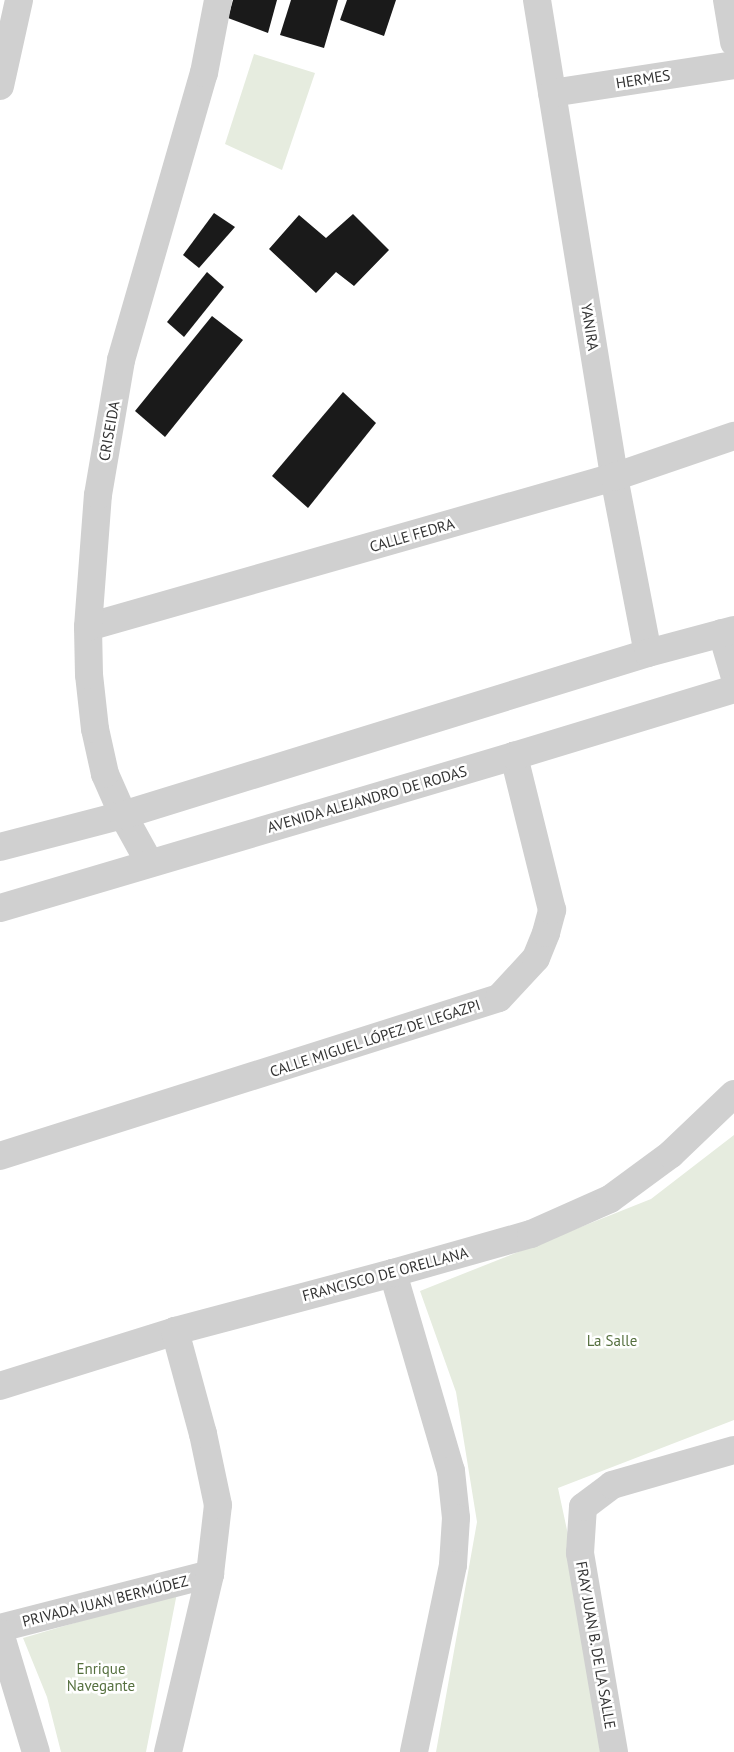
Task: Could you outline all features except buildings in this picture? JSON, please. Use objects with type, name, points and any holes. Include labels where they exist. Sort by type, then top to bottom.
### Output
[{"type":"street","points":[[0,86],[19,0]]},
{"type":"street","name":"CRISEIDA","points":[[149,862],[123,815],[105,774],[95,729],[89,675],[88,627],[98,495],[121,360],[204,73],[218,0]]},
{"type":"street","name":"YANIRA","points":[[537,0],[614,477],[648,654]]},
{"type":"street","points":[[727,0],[734,42]]},
{"type":"street","name":"HERMES","points":[[552,93],[734,65]]},
{"type":"street","name":"CALLE FEDRA","points":[[88,627],[614,477],[734,436]]},
{"type":"street","points":[[0,848],[123,815],[728,631],[734,674]]},
{"type":"street","name":"AVENIDA ALEJANDRO DE RODAS","points":[[0,908],[734,689]]},
{"type":"street","name":"CALLE MIGUEL LÓPEZ DE LEGAZPI","points":[[0,1156],[499,998],[536,958],[546,933],[552,910],[514,756]]},
{"type":"street","name":"FRANCISCO DE ORELLANA","points":[[0,1386],[175,1331],[531,1234],[610,1199],[671,1154],[734,1094]]},
{"type":"street","points":[[393,1273],[451,1471],[456,1518],[453,1565],[414,1752]]},
{"type":"street","points":[[168,1752],[210,1574],[218,1505],[203,1434],[175,1331]]},
{"type":"street","name":"FRAY JUAN B. DE LA SALLE","points":[[614,1752],[580,1553],[583,1507],[612,1485],[734,1450]]},
{"type":"street","name":"PRIVADA JUAN BERMÚDEZ","points":[[0,1628],[210,1574]]},
{"type":"street","points":[[0,1633],[36,1752]]},
{"type":"green space","points":[[254,54],[315,73],[282,170],[225,144]]},
{"type":"green space","name":"La Salle","points":[[734,1135],[734,1420],[558,1488],[573,1558],[602,1752],[436,1752],[477,1522],[456,1392],[420,1291],[651,1199]]},
{"type":"green space","name":"Enrique Navegante","points":[[177,1593],[146,1752],[61,1752],[47,1697],[23,1638]]}]
